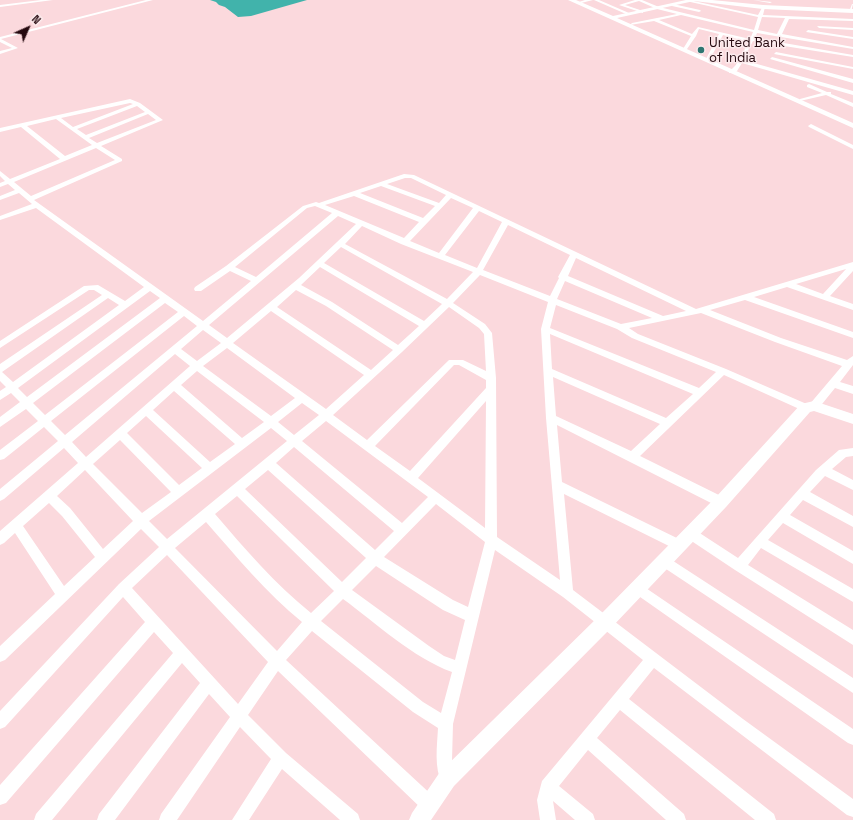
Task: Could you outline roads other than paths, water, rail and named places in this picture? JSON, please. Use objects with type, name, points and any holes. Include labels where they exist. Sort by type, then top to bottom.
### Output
[{"type":"main road","points":[[571,0],[853,122]]},
{"type":"main road","points":[[614,17],[691,0]]},
{"type":"main road","points":[[696,0],[764,7],[852,9]]},
{"type":"main road","points":[[579,1],[708,58],[853,126]]},
{"type":"street","points":[[0,0],[4,3],[2,6],[51,0]]},
{"type":"street","points":[[1,38],[151,0]]},
{"type":"street","points":[[579,1],[591,0]]},
{"type":"street","points":[[596,0],[629,14]]},
{"type":"street","points":[[642,12],[621,5],[639,0],[681,15],[755,31],[853,48]]},
{"type":"street","points":[[691,0],[761,16],[812,20],[853,20]]},
{"type":"street","points":[[755,0],[770,1]]},
{"type":"street","points":[[733,71],[741,61],[752,40],[764,7],[770,1]]},
{"type":"street","points":[[673,5],[708,12]]},
{"type":"street","points":[[632,24],[681,15]]},
{"type":"street","points":[[779,35],[788,17]]},
{"type":"street","points":[[655,20],[694,36]]},
{"type":"street","points":[[685,48],[704,20]]},
{"type":"street","points":[[751,22],[758,23]]},
{"type":"street","points":[[804,39],[809,27],[853,29]]},
{"type":"street","points":[[698,28],[752,40],[853,56]]},
{"type":"street","points":[[808,31],[853,38]]},
{"type":"street","points":[[708,58],[722,34]]},
{"type":"street","points":[[0,52],[16,48],[1,38]]},
{"type":"street","points":[[768,69],[777,43]]},
{"type":"street","points":[[773,55],[853,68]]},
{"type":"street","points":[[773,55],[853,81]]},
{"type":"street","points":[[741,61],[840,90],[852,91]]},
{"type":"street","points":[[792,76],[826,94],[853,105]]},
{"type":"street","points":[[802,100],[840,90]]},
{"type":"street","points":[[0,130],[126,101],[132,101],[160,118],[160,120],[5,183]]},
{"type":"street","points":[[72,129],[138,104]]},
{"type":"street","points":[[84,138],[149,112]]},
{"type":"street","points":[[0,218],[120,160],[84,138],[56,117]]},
{"type":"street","points":[[22,125],[64,159]]},
{"type":"street","points":[[811,126],[853,147]]},
{"type":"street","points":[[0,173],[5,183],[20,190],[34,202],[368,446],[491,540],[566,593],[853,809]]},
{"type":"street","points":[[320,205],[408,175],[698,311],[778,340],[851,361],[722,502],[605,622],[447,779],[419,820]]},
{"type":"street","points":[[380,184],[439,205]]},
{"type":"street","points":[[0,198],[20,190]]},
{"type":"street","points":[[353,193],[423,220]]},
{"type":"street","points":[[404,242],[423,220],[450,195]]},
{"type":"street","points":[[198,289],[229,268],[305,207],[312,204],[320,205],[404,242],[620,328],[635,336],[810,407],[827,409],[853,419]]},
{"type":"street","points":[[440,256],[478,208]]},
{"type":"street","points":[[0,496],[176,350],[203,325],[336,213]]},
{"type":"street","points":[[0,539],[87,464],[196,366],[227,343],[296,286],[361,222]]},
{"type":"street","points":[[0,722],[123,588],[167,547],[326,415],[399,350],[448,303],[479,271],[506,222]]},
{"type":"street","points":[[340,244],[448,303],[488,333],[491,384],[491,540],[446,724],[444,760],[447,779]]},
{"type":"street","points":[[566,593],[545,329],[552,302],[562,277],[574,254]]},
{"type":"street","points":[[320,264],[425,325]]},
{"type":"street","points":[[620,328],[698,311],[853,265]]},
{"type":"street","points":[[825,297],[853,265]]},
{"type":"street","points":[[229,268],[257,280]]},
{"type":"street","points":[[562,277],[663,319]]},
{"type":"street","points":[[787,284],[853,306]]},
{"type":"street","points":[[296,286],[329,304],[399,350]]},
{"type":"street","points":[[0,346],[86,288],[95,287],[124,305]]},
{"type":"street","points":[[0,396],[150,287]]},
{"type":"street","points":[[0,369],[107,295]]},
{"type":"street","points":[[746,297],[853,335]]},
{"type":"street","points":[[0,423],[166,298]]},
{"type":"street","points":[[271,307],[371,375]]},
{"type":"street","points":[[0,456],[184,312]]},
{"type":"street","points":[[545,329],[699,392]]},
{"type":"street","points":[[176,350],[295,441],[402,531]]},
{"type":"street","points":[[368,446],[452,362],[460,362],[491,384]]},
{"type":"street","points":[[548,371],[667,423]]},
{"type":"street","points":[[632,457],[699,392],[723,371]]},
{"type":"street","points":[[0,375],[277,661],[429,804]]},
{"type":"street","points":[[832,383],[853,390]]},
{"type":"street","points":[[410,478],[491,384]]},
{"type":"street","points":[[174,385],[242,444]]},
{"type":"street","points":[[1,651],[63,596],[142,520],[302,398]]},
{"type":"street","points":[[146,410],[209,468]]},
{"type":"street","points":[[551,418],[722,502]]},
{"type":"street","points":[[120,433],[178,492]]},
{"type":"street","points":[[739,566],[781,516],[824,470],[843,453],[853,452]]},
{"type":"street","points":[[268,463],[375,558],[448,605],[472,616]]},
{"type":"street","points":[[824,470],[853,485]]},
{"type":"street","points":[[557,485],[685,539],[739,566],[853,638]]},
{"type":"street","points":[[238,488],[342,590],[424,651],[440,661],[459,668]]},
{"type":"street","points":[[802,493],[853,522]]},
{"type":"street","points":[[50,496],[66,512],[103,558]]},
{"type":"street","points":[[167,820],[277,661],[311,622],[342,590],[436,497]]},
{"type":"street","points":[[207,514],[259,574],[287,602],[418,707],[446,724]]},
{"type":"street","points":[[781,516],[853,558]]},
{"type":"street","points":[[16,525],[63,596]]},
{"type":"street","points":[[760,541],[853,596]]},
{"type":"street","points":[[664,561],[853,686]]},
{"type":"street","points":[[123,588],[239,716],[281,758],[352,820]]},
{"type":"street","points":[[637,588],[853,738]]},
{"type":"street","points":[[0,797],[154,621]]},
{"type":"street","points":[[42,820],[182,652]]},
{"type":"street","points":[[548,820],[544,798],[548,787],[654,659]]},
{"type":"street","points":[[105,820],[209,682]]},
{"type":"street","points":[[619,700],[768,820]]},
{"type":"street","points":[[587,739],[678,820]]},
{"type":"street","points":[[240,820],[281,758]]},
{"type":"street","points":[[548,787],[586,820]]},
{"type":"water","points":[[210,0],[307,0],[251,16],[238,17],[225,7]]},
{"type":"place","name":"United Bank of India","points":[[701,50]]}]
